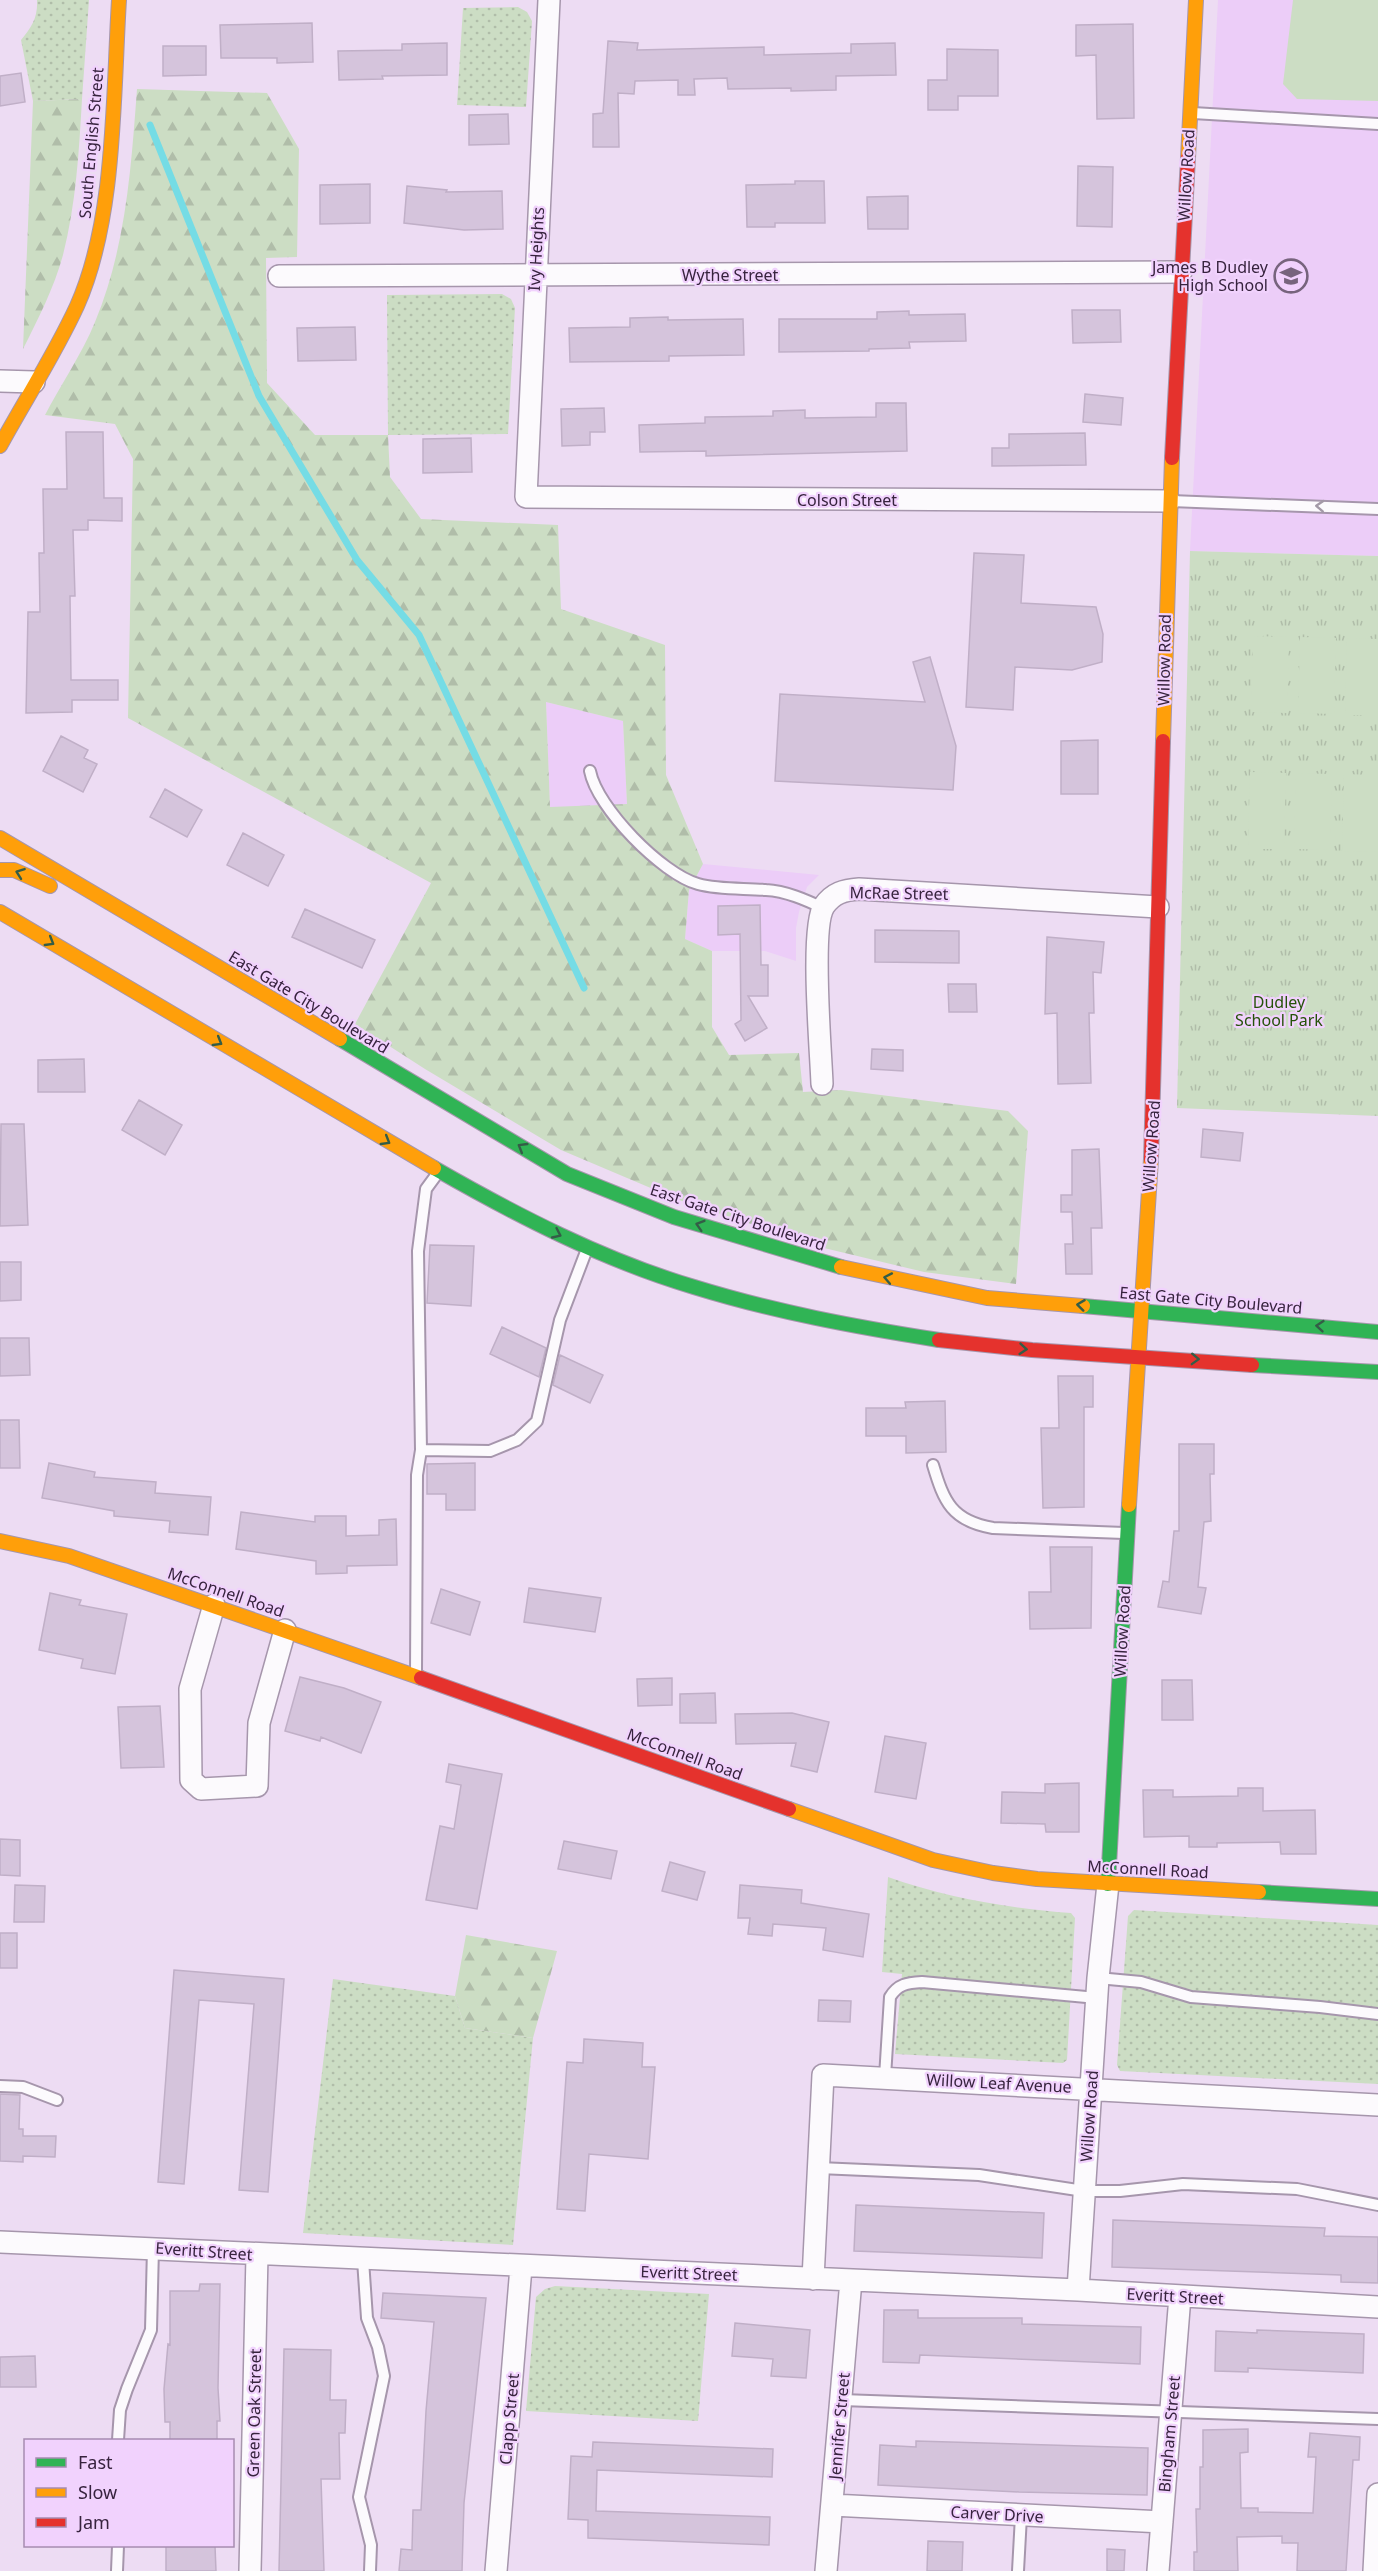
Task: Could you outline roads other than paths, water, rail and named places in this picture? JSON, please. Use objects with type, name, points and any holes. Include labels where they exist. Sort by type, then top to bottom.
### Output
[{"type":"street","name":"South English Street","points":[[0,446],[77,305],[96,248],[107,180],[119,0]]},
{"type":"street","name":"Ivy Heights","points":[[526,497],[534,276],[549,0]]},
{"type":"street","name":"Willow Road","points":[[1078,2290],[1097,1988],[1108,1884],[1139,1312],[1154,1116],[1169,501],[1196,0]]},
{"type":"street","name":"Wythe Street","points":[[279,276],[1180,272]]},
{"type":"street","points":[[0,381],[34,382]]},
{"type":"street","name":"Colson Street","points":[[526,497],[1169,501]]},
{"type":"street","name":"East Gate City Boulevard","points":[[0,838],[567,1174],[674,1217],[867,1274],[987,1298],[1139,1312],[1200,1314],[1378,1332]]},
{"type":"street","points":[[0,870],[14,870],[170,939]]},
{"type":"street","name":"McRae Street","points":[[823,908],[834,895],[853,889],[1158,907]]},
{"type":"street","points":[[822,1084],[817,936],[823,908]]},
{"type":"street","points":[[0,912],[439,1172],[558,1235],[693,1287],[822,1320],[964,1344],[1137,1358],[1378,1372]]},
{"type":"street","name":"McConnell Road","points":[[0,1541],[69,1556],[214,1605],[933,1860],[1004,1875],[1108,1884],[1378,1899]]},
{"type":"street","points":[[214,1605],[190,1689],[191,1780],[201,1789],[257,1786],[259,1723],[285,1630]]},
{"type":"street","name":"Willow Leaf Avenue","points":[[813,2279],[823,2075],[1378,2105]]},
{"type":"street","name":"Everitt Street","points":[[0,2242],[363,2260],[1078,2290],[1378,2307]]},
{"type":"street","name":"Green Oak Street","points":[[250,2571],[257,2255]]},
{"type":"street","name":"Clapp Street","points":[[496,2571],[521,2267]]},
{"type":"street","name":"Jennifer Street","points":[[826,2571],[852,2280]]},
{"type":"street","name":"Bingham Street","points":[[1158,2571],[1180,2296]]},
{"type":"street","points":[[1374,2571],[1378,2494]]},
{"type":"street","name":"Carver Drive","points":[[832,2505],[1162,2522]]},
{"type":"lane","points":[[1189,113],[1378,124]]},
{"type":"lane","points":[[1169,501],[1378,509]]},
{"type":"lane","points":[[590,771],[597,794],[624,831],[681,876],[697,884],[769,890],[823,908]]},
{"type":"lane","points":[[416,1676],[417,1475],[421,1450],[418,1251],[426,1189],[439,1172]]},
{"type":"lane","points":[[421,1450],[464,1453],[490,1451],[517,1440],[537,1421],[560,1320],[588,1246]]},
{"type":"lane","points":[[933,1465],[951,1509],[973,1525],[1016,1530],[1127,1534]]},
{"type":"lane","points":[[885,2077],[890,1997],[896,1988],[906,1983],[1097,1988],[1141,1982],[1191,1997],[1378,2014]]},
{"type":"lane","points":[[0,2086],[23,2087],[57,2100]]},
{"type":"lane","points":[[819,2168],[979,2175],[1084,2191],[1120,2191],[1183,2184],[1297,2189],[1378,2205]]},
{"type":"lane","points":[[118,2439],[120,2410],[151,2330],[153,2248]]},
{"type":"lane","points":[[363,2260],[367,2318],[378,2347],[384,2376],[359,2497],[371,2545],[370,2571]]},
{"type":"lane","points":[[842,2400],[1378,2419]]},
{"type":"lane","points":[[1018,2571],[1021,2516]]},
{"type":"lane","points":[[117,2571],[118,2547]]},
{"type":"waterway","points":[[150,125],[259,396],[357,560],[419,635],[584,988]]},
{"type":"place","name":"James B Dudley High School","points":[[1291,276]]},
{"type":"park label","name":"Dudley School Park","points":[[1279,1011]]}]
